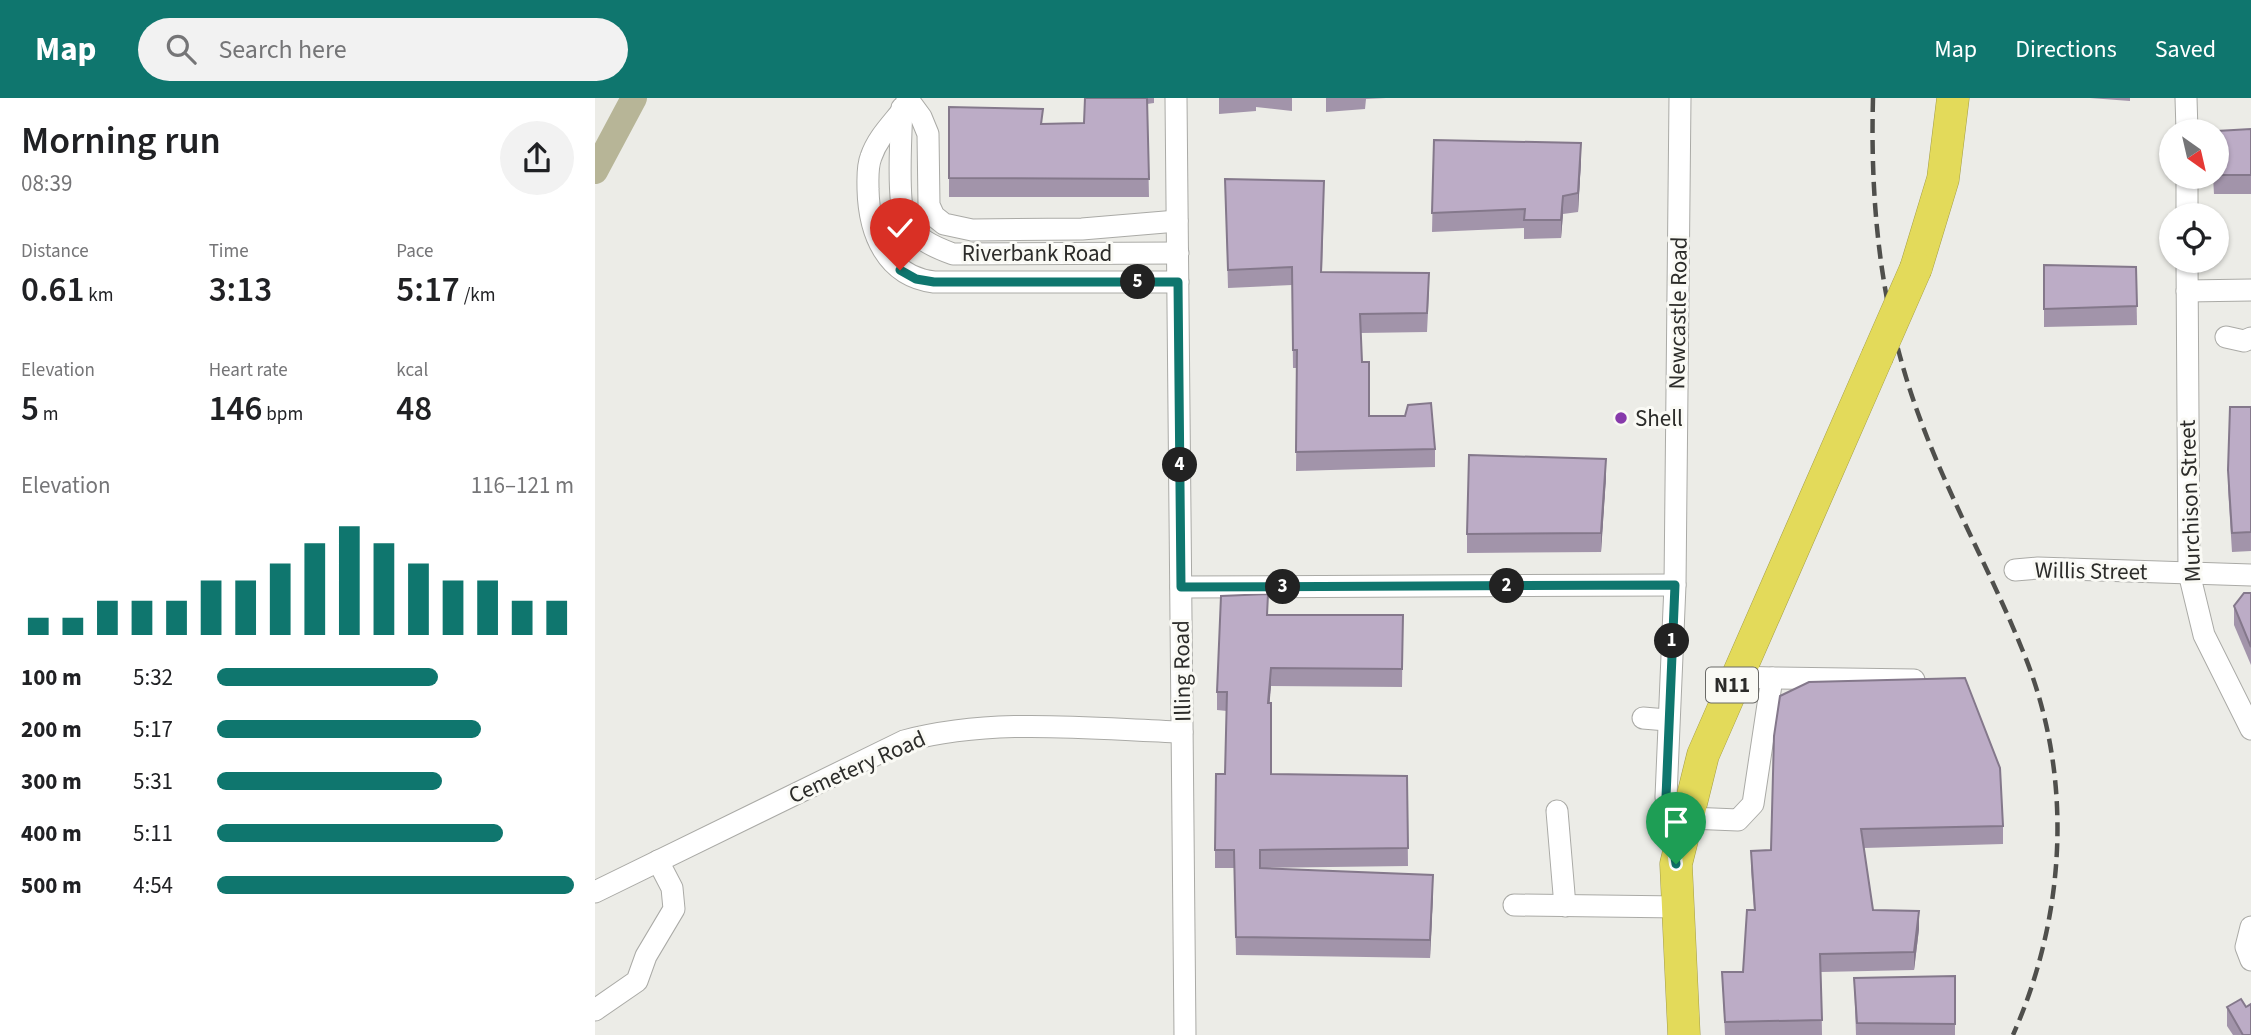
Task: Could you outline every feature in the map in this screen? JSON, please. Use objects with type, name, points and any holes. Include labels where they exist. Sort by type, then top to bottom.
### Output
[{"type":"highway","name":"N11","points":[[1684,1035],[1676,864],[1703,755],[1916,268],[1943,179],[1953,98]]},
{"type":"street","name":"Illing Road","points":[[1176,98],[1185,1035]]},
{"type":"street","name":"Newcastle Road","points":[[1676,864],[1666,797],[1667,720],[1675,585],[1680,98]]},
{"type":"street","points":[[2186,98],[2187,119]]},
{"type":"street","points":[[1177,221],[1082,229],[972,230],[944,224],[934,216],[929,205],[926,127],[904,102],[878,142],[868,170],[869,203],[875,237],[900,270],[916,279],[934,282],[1178,282]]},
{"type":"street","name":"Riverbank Road","points":[[904,102],[904,217],[916,234],[932,246],[953,254],[1178,253]]},
{"type":"street","name":"Murchison Street","points":[[2187,273],[2189,573],[2204,635],[2251,729]]},
{"type":"street","points":[[2187,291],[2251,289]]},
{"type":"street","points":[[2226,337],[2244,341],[2251,338]]},
{"type":"street","name":"Willis Street","points":[[2015,570],[2038,568],[2251,575]]},
{"type":"street","points":[[1181,587],[1675,585]]},
{"type":"street","points":[[1736,677],[1931,680]]},
{"type":"street","points":[[1689,818],[1738,820],[1753,804],[1772,678]]},
{"type":"street","points":[[1643,718],[1667,720]]},
{"type":"street","name":"Cemetery Road","points":[[595,892],[904,741],[943,731],[1030,726],[1182,732]]},
{"type":"street","points":[[1557,811],[1565,906]]},
{"type":"street","points":[[595,1010],[637,981],[646,956],[674,909],[672,888],[658,861]]},
{"type":"street","points":[[1514,905],[1679,907]]},
{"type":"street","points":[[2251,927],[2246,947],[2251,960]]},
{"type":"building","points":[[1085,98],[1147,98],[1149,179],[949,178],[949,107],[1043,109],[1041,124],[1084,123]]},
{"type":"building","points":[[2251,129],[2251,175],[2229,175],[2229,130]]},
{"type":"building","points":[[1434,140],[1581,143],[1578,193],[1563,196],[1561,220],[1524,220],[1525,209],[1432,213]]},
{"type":"building","points":[[1225,179],[1324,181],[1321,272],[1429,273],[1427,313],[1360,314],[1362,362],[1369,362],[1369,416],[1405,416],[1408,405],[1431,403],[1435,449],[1296,452],[1297,350],[1293,350],[1292,267],[1228,270]]},
{"type":"building","points":[[2044,265],[2136,267],[2137,306],[2044,309]]},
{"type":"building","points":[[2230,407],[2251,407],[2251,532],[2232,533],[2228,470]]},
{"type":"building","points":[[1469,455],[1606,459],[1601,533],[1467,534]]},
{"type":"building","points":[[2244,593],[2251,593],[2251,647],[2234,606]]},
{"type":"building","points":[[1268,594],[1267,615],[1403,615],[1402,669],[1271,668],[1268,703],[1271,703],[1271,774],[1407,776],[1408,848],[1260,850],[1260,868],[1433,875],[1430,940],[1236,937],[1234,850],[1215,850],[1216,774],[1225,774],[1227,692],[1217,692],[1221,596]]},
{"type":"building","points":[[1965,678],[2000,768],[2003,826],[1861,829],[1873,910],[1919,911],[1914,952],[1820,954],[1822,1020],[1725,1022],[1722,972],[1743,972],[1747,910],[1755,910],[1751,851],[1771,850],[1774,736],[1780,696],[1809,682]]},
{"type":"building","points":[[1955,976],[1955,1024],[1857,1023],[1854,978]]},
{"type":"building","points":[[2241,999],[2246,1007],[2251,1004],[2251,1035],[2243,1035],[2227,1007]]},
{"type":"waterway","points":[[595,171],[634,98]]},
{"type":"railway","points":[[1873,98],[1876,219],[1895,338],[1919,416],[1943,475],[2022,649],[2039,696],[2050,744],[2056,793],[2057,843],[2053,892],[2045,941],[2013,1035]]},
{"type":"place","name":"Shell","points":[[1621,418]]},
{"type":"route","points":[[900,270],[916,279],[934,282],[1178,282],[1181,587],[1675,585],[1667,720],[1666,797],[1676,864]]}]
